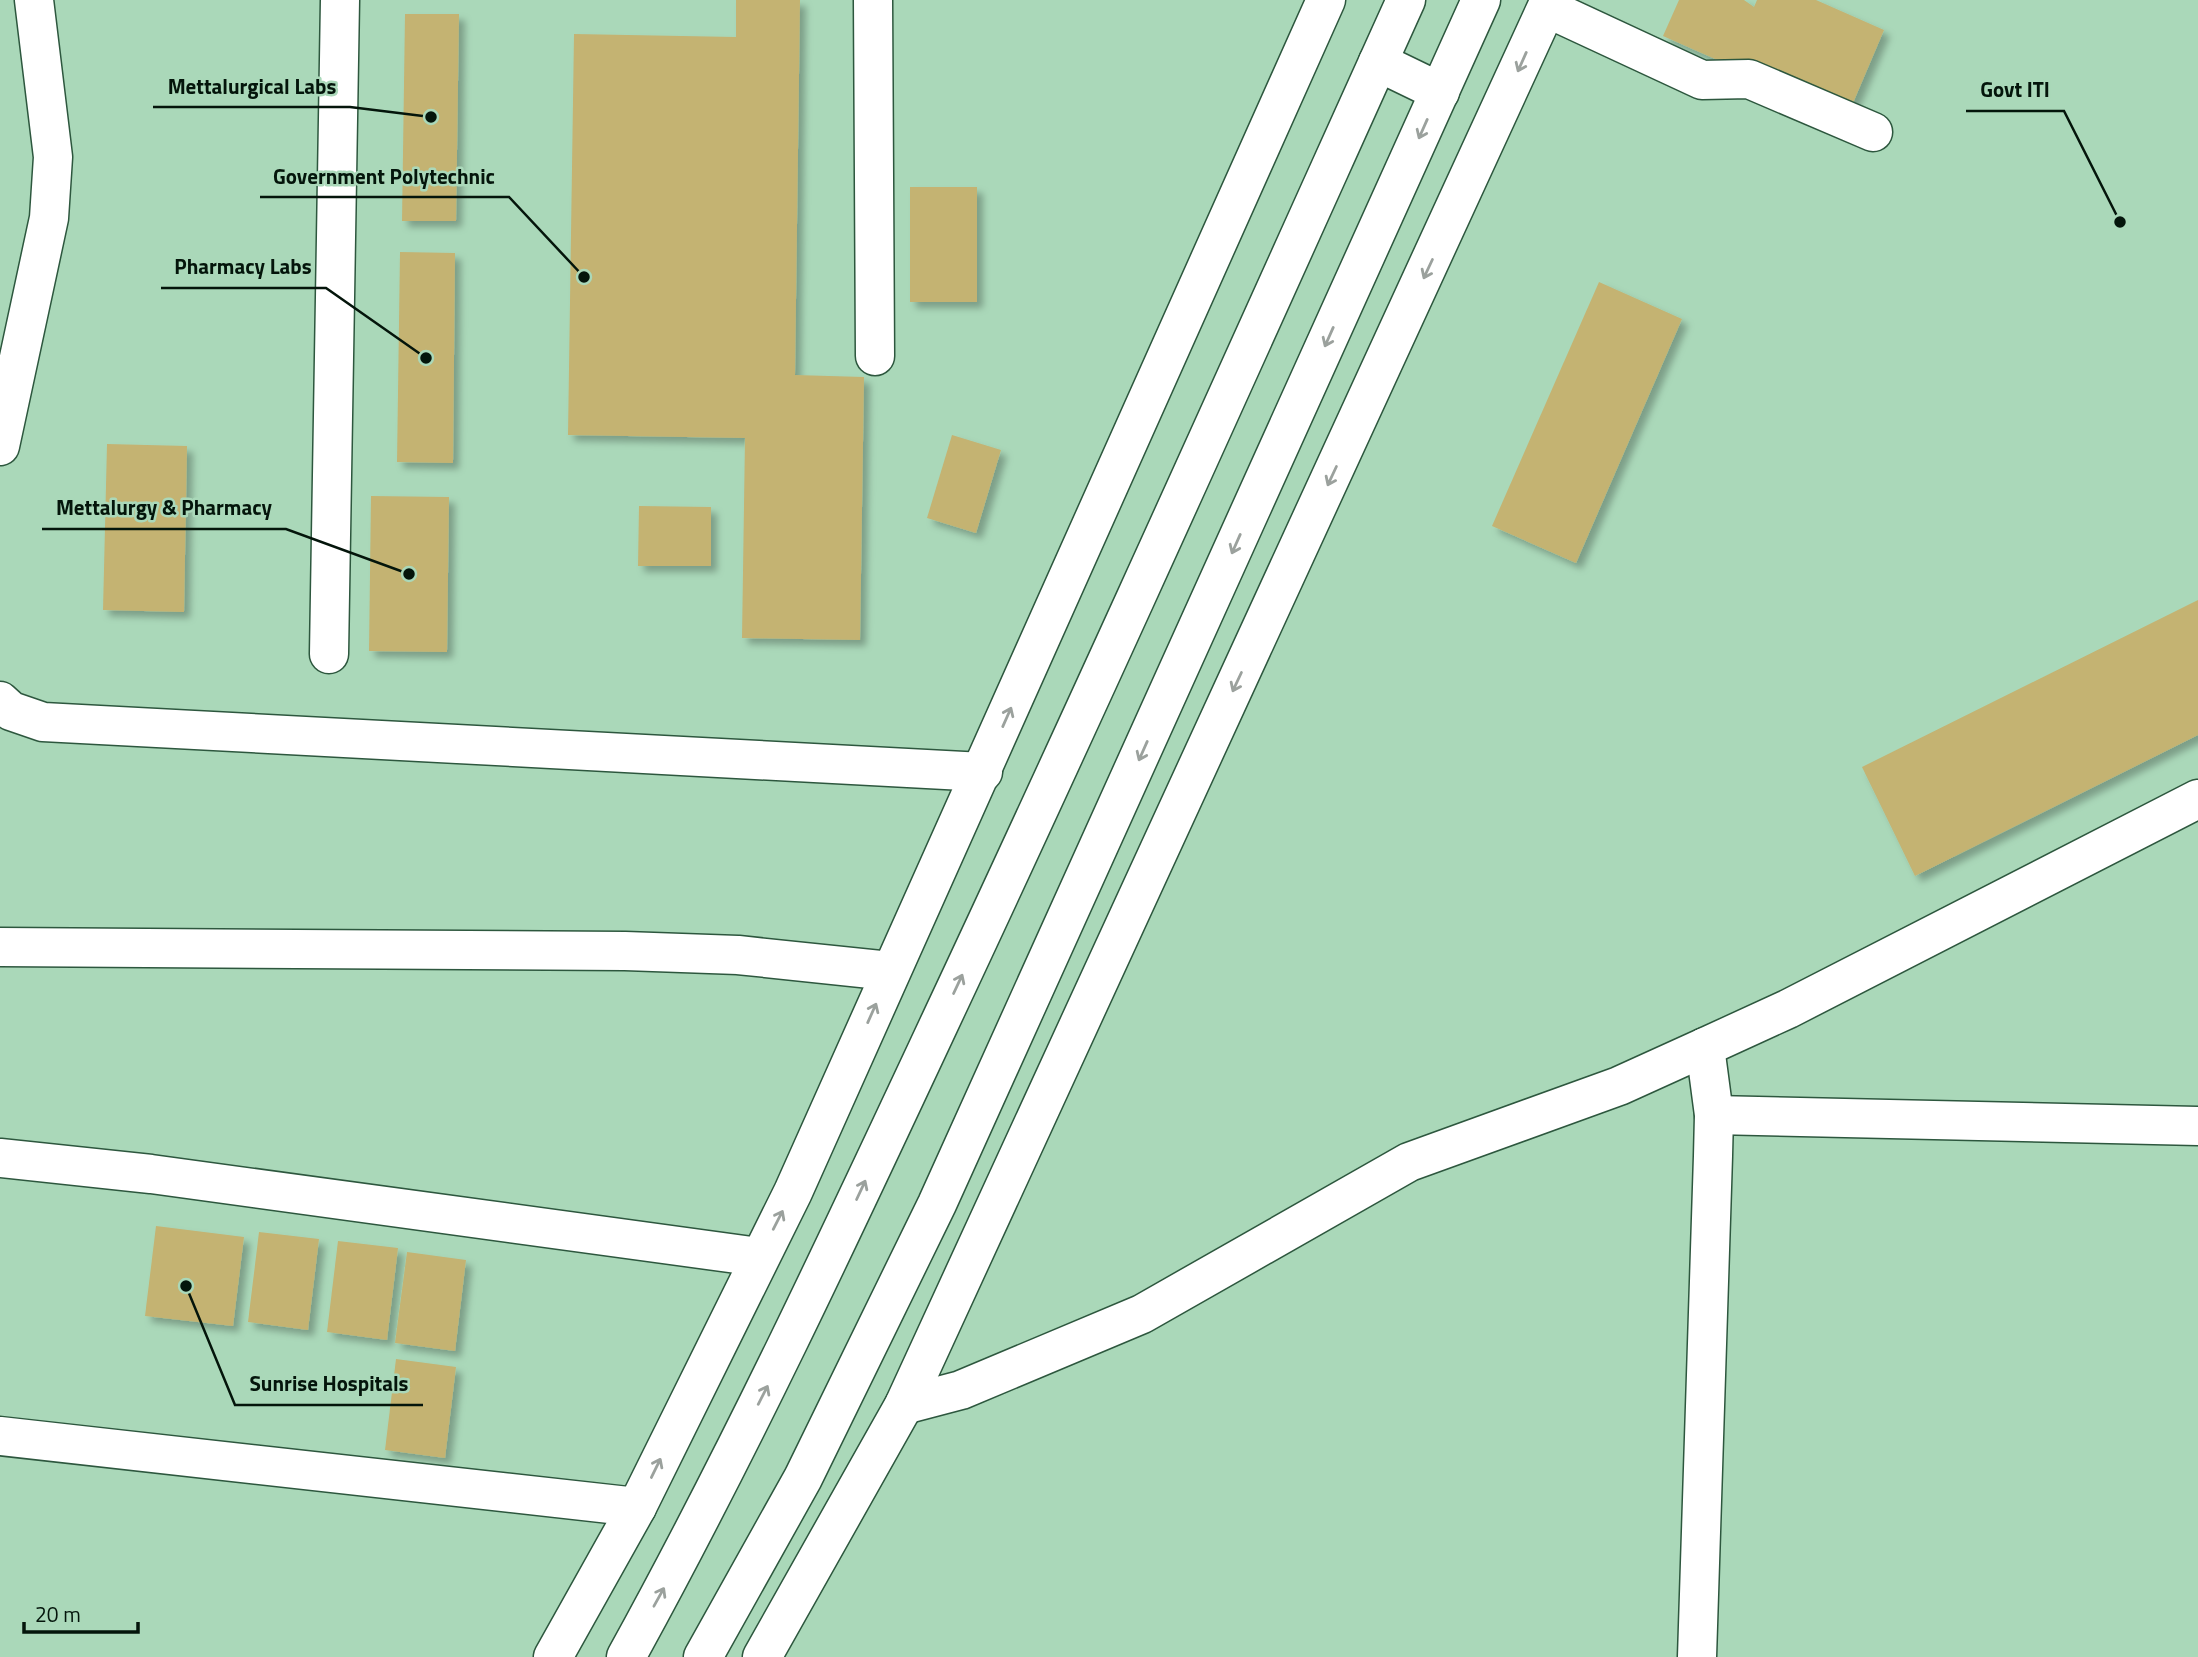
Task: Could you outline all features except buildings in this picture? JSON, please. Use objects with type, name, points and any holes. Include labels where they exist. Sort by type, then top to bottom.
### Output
[{"type":"street","points":[[0,446],[49,218],[53,158],[34,0]]},
{"type":"street","points":[[329,654],[340,0]]},
{"type":"street","points":[[873,0],[875,356]]},
{"type":"street","points":[[553,1657],[637,1507],[793,1192],[1326,0]]},
{"type":"street","points":[[626,1657],[697,1527],[794,1332],[1002,891],[1406,0]]},
{"type":"street","points":[[704,1657],[803,1478],[937,1204],[1481,0]]},
{"type":"street","points":[[762,1657],[904,1405],[1549,4],[1702,80],[1749,79],[1873,132]]},
{"type":"street","points":[[1378,62],[1440,92]]},
{"type":"street","points":[[0,701],[11,711],[43,722],[983,772]]},
{"type":"street","points":[[904,1405],[961,1390],[1142,1314],[1409,1162],[1619,1086],[1705,1047],[1838,984],[2198,799]]},
{"type":"street","points":[[0,947],[625,951],[738,956],[890,971]]},
{"type":"street","points":[[1697,1657],[1714,1115],[1705,1047]]},
{"type":"street","points":[[1714,1115],[2198,1126]]},
{"type":"street","points":[[0,1158],[151,1174],[760,1257]]},
{"type":"street","points":[[0,1436],[637,1507]]},
{"type":"place","name":"Mettalurgical Labs","points":[[431,117]]},
{"type":"place","name":"Govt ITI","points":[[2120,222]]},
{"type":"place","name":"Government Polytechnic","points":[[584,277]]},
{"type":"place","name":"Pharmacy Labs","points":[[426,358]]},
{"type":"place","name":"Mettalurgy & Pharmacy","points":[[409,574]]},
{"type":"place","name":"Sunrise Hospitals","points":[[186,1286]]}]
